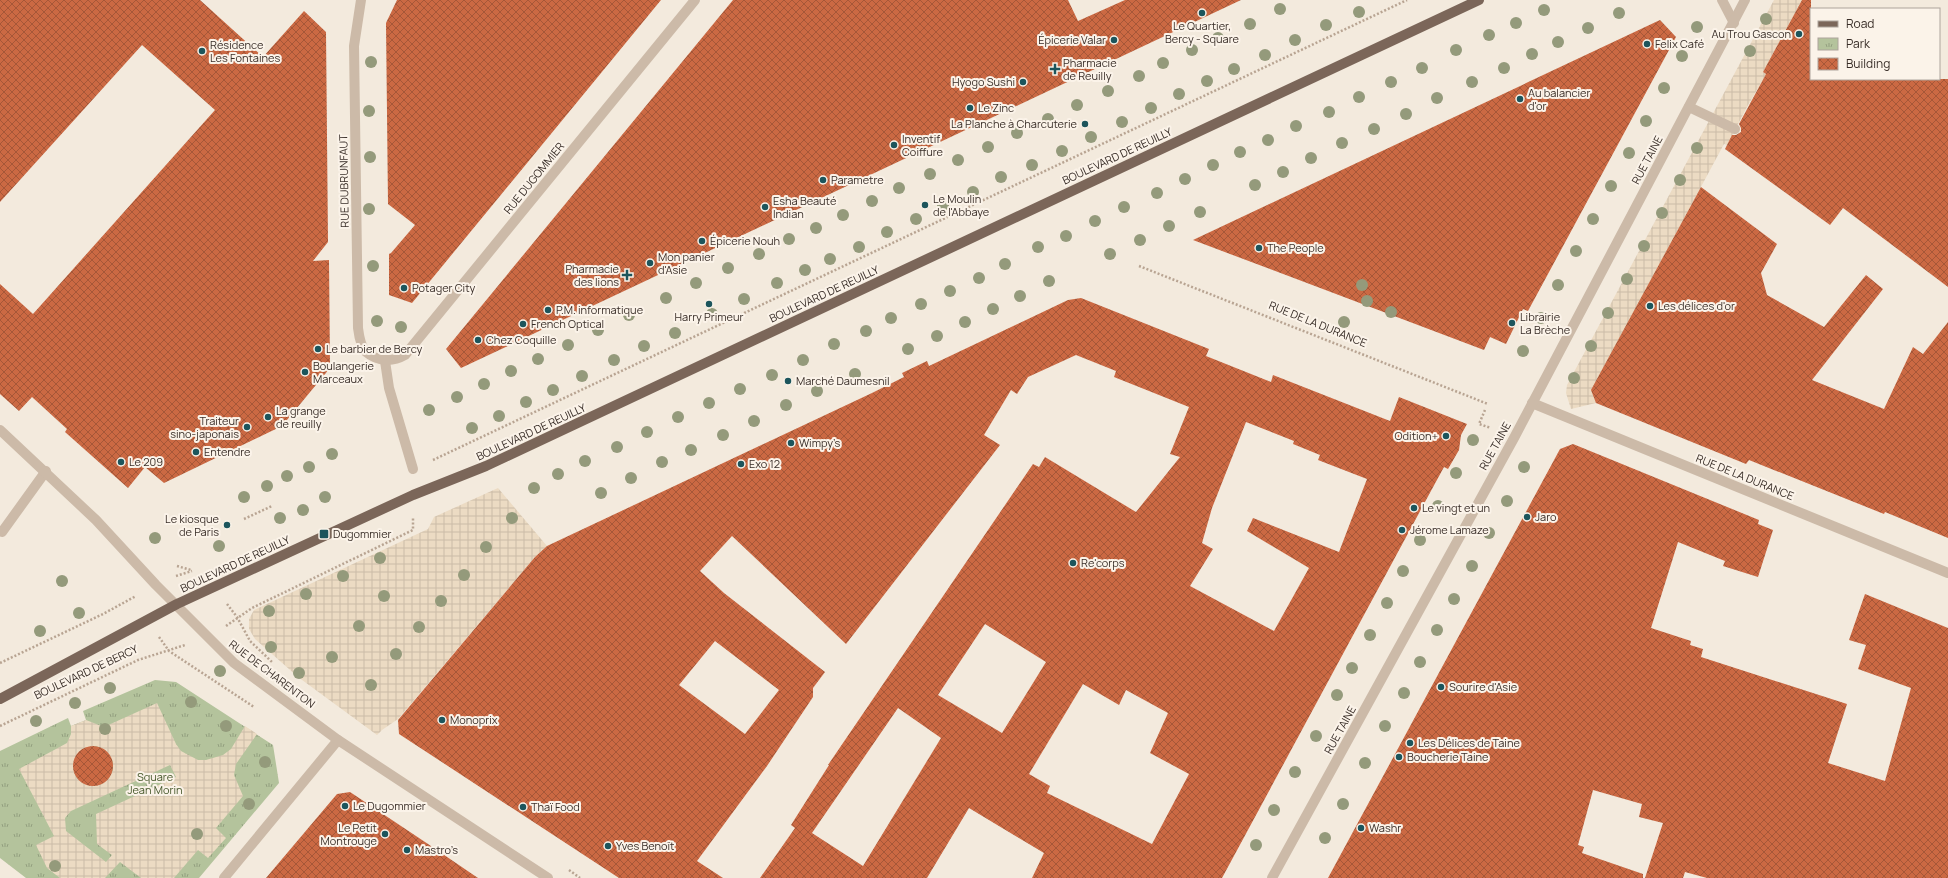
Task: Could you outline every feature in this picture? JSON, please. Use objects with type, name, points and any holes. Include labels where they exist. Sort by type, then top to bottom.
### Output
[{"type":"main road","name":"BOULEVARD DE REUILLY","points":[[176,604],[406,498],[486,466],[1479,0]]},
{"type":"main road","name":"BOULEVARD DE BERCY","points":[[0,699],[176,604]]},
{"type":"street","name":"RUE DUBRUNFAUT","points":[[360,0],[354,46],[358,328],[361,343],[366,352],[385,360]]},
{"type":"street","name":"RUE DUGOMMIER","points":[[385,360],[396,360],[405,355],[695,0]]},
{"type":"street","points":[[1722,0],[1734,22]]},
{"type":"street","name":"RUE TAINE","points":[[1272,878],[1532,403],[1745,0]]},
{"type":"street","points":[[1689,106],[1735,129]]},
{"type":"street","points":[[385,360],[388,383],[413,469]]},
{"type":"street","name":"RUE DE LA DURANCE","points":[[1532,403],[1948,573]]},
{"type":"street","name":"RUE DE CHARENTON","points":[[0,430],[96,520],[156,585],[234,663],[338,740],[548,878]]},
{"type":"street","points":[[2,532],[46,472]]},
{"type":"street","points":[[224,878],[338,740]]},
{"type":"path","name":"BOULEVARD DE REUILLY","points":[[413,469],[1407,0]]},
{"type":"path","name":"RUE DE LA DURANCE","points":[[1139,266],[1488,404]]},
{"type":"path","points":[[1485,410],[1479,424],[1491,428]]},
{"type":"path","points":[[244,519],[272,506]]},
{"type":"path","points":[[237,617],[413,530]]},
{"type":"path","points":[[177,566],[191,570]]},
{"type":"path","points":[[0,663],[103,614],[156,585]]},
{"type":"path","name":"BOULEVARD DE BERCY","points":[[0,726],[138,660],[207,637]]},
{"type":"path","points":[[182,659],[260,711]]},
{"type":"green space","name":"Square Jean Morin","points":[[155,680],[176,682],[273,745],[279,783],[199,878],[26,878],[0,858],[0,751],[68,718],[71,726],[86,720],[83,711]]},
{"type":"shaded area","points":[[1774,0],[1802,0],[1763,72],[1766,74],[1727,145],[1724,144],[1592,390],[1596,403],[1571,409],[1566,393],[1567,385]]},
{"type":"shaded area","points":[[498,488],[547,546],[535,557],[398,719],[377,735],[298,677],[255,639],[249,629],[249,619],[254,610],[428,529],[434,517]]},
{"type":"shaded area","points":[[157,703],[176,744],[181,751],[198,760],[206,760],[223,755],[231,749],[245,726],[257,734],[236,764],[234,775],[243,796],[216,828],[226,838],[208,858],[198,850],[174,878],[141,878],[120,862],[105,878],[60,878],[47,868],[36,845],[54,836],[19,769],[67,743],[71,734],[71,726],[86,720],[104,727]],"holes":[[[96,746],[103,749],[109,755],[113,762],[113,770],[109,778],[102,784],[93,786],[83,783],[76,777],[73,768],[79,752]],[[170,765],[176,777],[96,814],[97,844],[112,855],[106,862],[66,831],[65,818],[71,811]]]},
{"type":"building","points":[[0,0],[200,0],[263,57],[304,11],[326,32],[328,242],[313,261],[329,260],[330,368],[282,426],[164,483],[145,467],[128,488],[65,432],[67,429],[32,397],[19,411],[0,394],[0,284],[33,314],[215,110],[142,45],[0,202]]},
{"type":"building","points":[[397,0],[661,0],[412,303],[389,295],[389,254],[415,225],[388,204],[386,23]]},
{"type":"building","points":[[733,0],[1068,0],[1078,21],[1125,0],[1241,0],[461,368],[446,349]]},
{"type":"building","points":[[1802,0],[1811,0],[1810,80],[1948,79],[1948,287],[1843,208],[1830,225],[1725,149],[1732,135],[1736,135],[1741,132],[1739,124],[1766,74],[1763,72]]},
{"type":"building","points":[[1660,20],[1676,37],[1528,311],[1523,309],[1506,344],[1490,337],[1484,350],[1193,240]]},
{"type":"building","points":[[1701,187],[1777,244],[1761,273],[1767,295],[1824,327],[1866,275],[1883,289],[1812,380],[1884,409],[1913,347],[1923,354],[1948,322],[1948,538],[1885,512],[1884,514],[1749,460],[1746,464],[1596,403],[1591,390]]},
{"type":"building","points":[[1081,298],[1209,349],[1206,356],[1271,382],[1273,375],[1390,421],[1399,397],[1467,424],[1461,435],[1459,450],[1448,469],[1444,467],[1222,878],[1032,878],[1044,853],[969,808],[927,878],[760,878],[795,828],[791,825],[828,765],[1033,464],[1039,467],[1045,457],[1136,512],[1180,457],[1170,454],[1189,407],[1114,377],[1116,371],[1076,355],[1028,377],[1017,394],[1011,390],[984,435],[1000,445],[846,644],[732,536],[700,571],[724,593],[825,672],[813,688],[813,697],[767,766],[697,861],[723,878],[619,878],[399,734],[398,720],[535,557],[547,546],[872,393],[904,377],[902,373],[927,361],[929,366],[1068,300]],"holes":[[[1246,422],[1294,441],[1293,444],[1320,455],[1318,460],[1367,479],[1339,552],[1253,518],[1247,531],[1309,568],[1274,631],[1190,586],[1213,549],[1202,543],[1212,508]],[[985,624],[1046,662],[1002,733],[938,695]],[[715,641],[779,690],[745,734],[679,685]],[[1083,684],[1119,705],[1126,690],[1168,713],[1150,753],[1189,774],[1152,844],[1047,793],[1050,786],[1029,774]],[[898,708],[941,738],[863,866],[812,833]]]},
{"type":"building","points":[[1573,444],[1759,520],[1758,524],[1773,530],[1758,577],[1723,566],[1725,561],[1678,542],[1651,628],[1691,641],[1690,645],[1703,649],[1701,657],[1847,704],[1828,763],[1885,781],[1911,688],[1858,669],[1866,645],[1849,640],[1865,594],[1948,628],[1948,878],[1707,878],[1685,872],[1683,878],[1645,878],[1663,823],[1639,817],[1642,804],[1593,790],[1578,845],[1584,847],[1582,853],[1643,874],[1643,878],[1328,878],[1560,449]]},
{"type":"building","points":[[93,746],[107,752],[113,766],[107,780],[93,786],[79,780],[73,766],[79,752]]},
{"type":"building","points":[[350,792],[478,878],[266,878],[337,794]]},
{"type":"place","name":"Le Quartier, Bercy - Square","points":[[1202,13]]},
{"type":"place","name":"Au Trou Gascon","points":[[1799,34]]},
{"type":"place","name":"Épicerie Valar","points":[[1114,40]]},
{"type":"place","name":"Felix Café","points":[[1647,44]]},
{"type":"place","name":"Résidence Les Fontaines","points":[[202,51]]},
{"type":"place","name":"Pharmacie de Reuilly","points":[[1055,69]]},
{"type":"place","name":"Hyogo Sushi","points":[[1023,82]]},
{"type":"place","name":"Au balancier d'or","points":[[1520,99]]},
{"type":"place","name":"Le Zinc","points":[[970,108]]},
{"type":"place","name":"La Planche à Charcuterie","points":[[1085,124]]},
{"type":"place","name":"Inventif Coiffure","points":[[894,145]]},
{"type":"place","name":"Parametre","points":[[823,180]]},
{"type":"place","name":"Le Moulin de l'Abbaye","points":[[925,205]]},
{"type":"place","name":"Esha Beauté Indian","points":[[765,207]]},
{"type":"place","name":"Épicerie Nouh","points":[[702,241]]},
{"type":"place","name":"The People","points":[[1259,248]]},
{"type":"place","name":"Mon panier d'Asie","points":[[650,263]]},
{"type":"place","name":"Pharmacie des lions","points":[[627,275]]},
{"type":"place","name":"Potager City","points":[[404,288]]},
{"type":"place","name":"Harry Primeur","points":[[709,304]]},
{"type":"place","name":"Les délices d'or","points":[[1650,306]]},
{"type":"place","name":"P.M. informatique","points":[[548,310]]},
{"type":"place","name":"Librairie La Brèche","points":[[1512,323]]},
{"type":"place","name":"French Optical","points":[[523,324]]},
{"type":"place","name":"Chez Coquille","points":[[478,340]]},
{"type":"place","name":"Le barbier de Bercy","points":[[318,349]]},
{"type":"place","name":"Boulangerie Marceaux","points":[[305,372]]},
{"type":"place","name":"Marché Daumesnil","points":[[788,381]]},
{"type":"place","name":"La grange de reuilly","points":[[268,417]]},
{"type":"place","name":"Traiteur sino-japonais","points":[[247,427]]},
{"type":"place","name":"Odition+","points":[[1446,436]]},
{"type":"place","name":"Wimpy’s","points":[[791,443]]},
{"type":"place","name":"Entendre","points":[[196,452]]},
{"type":"place","name":"Le 209","points":[[121,462]]},
{"type":"place","name":"Exo 12","points":[[741,464]]},
{"type":"place","name":"Le vingt et un","points":[[1414,508]]},
{"type":"place","name":"Jaro","points":[[1527,517]]},
{"type":"place","name":"Le kiosque de Paris","points":[[227,525]]},
{"type":"place","name":"Jérome Lamaze","points":[[1402,530]]},
{"type":"place","name":"Dugommier","points":[[324,534]]},
{"type":"place","name":"Re'corps","points":[[1073,563]]},
{"type":"place","name":"Sourire d'Asie","points":[[1441,687]]},
{"type":"place","name":"Monoprix","points":[[442,720]]},
{"type":"place","name":"Les Délices de Taine","points":[[1410,743]]},
{"type":"place","name":"Boucherie Taine","points":[[1399,757]]},
{"type":"place","name":"Le Dugommier","points":[[345,806]]},
{"type":"place","name":"Thaï Food","points":[[523,807]]},
{"type":"place","name":"Washr","points":[[1361,828]]},
{"type":"place","name":"Le Petit Montrouge","points":[[385,834]]},
{"type":"place","name":"Yves Benoît","points":[[608,846]]},
{"type":"place","name":"Mastro’s","points":[[407,850]]}]
